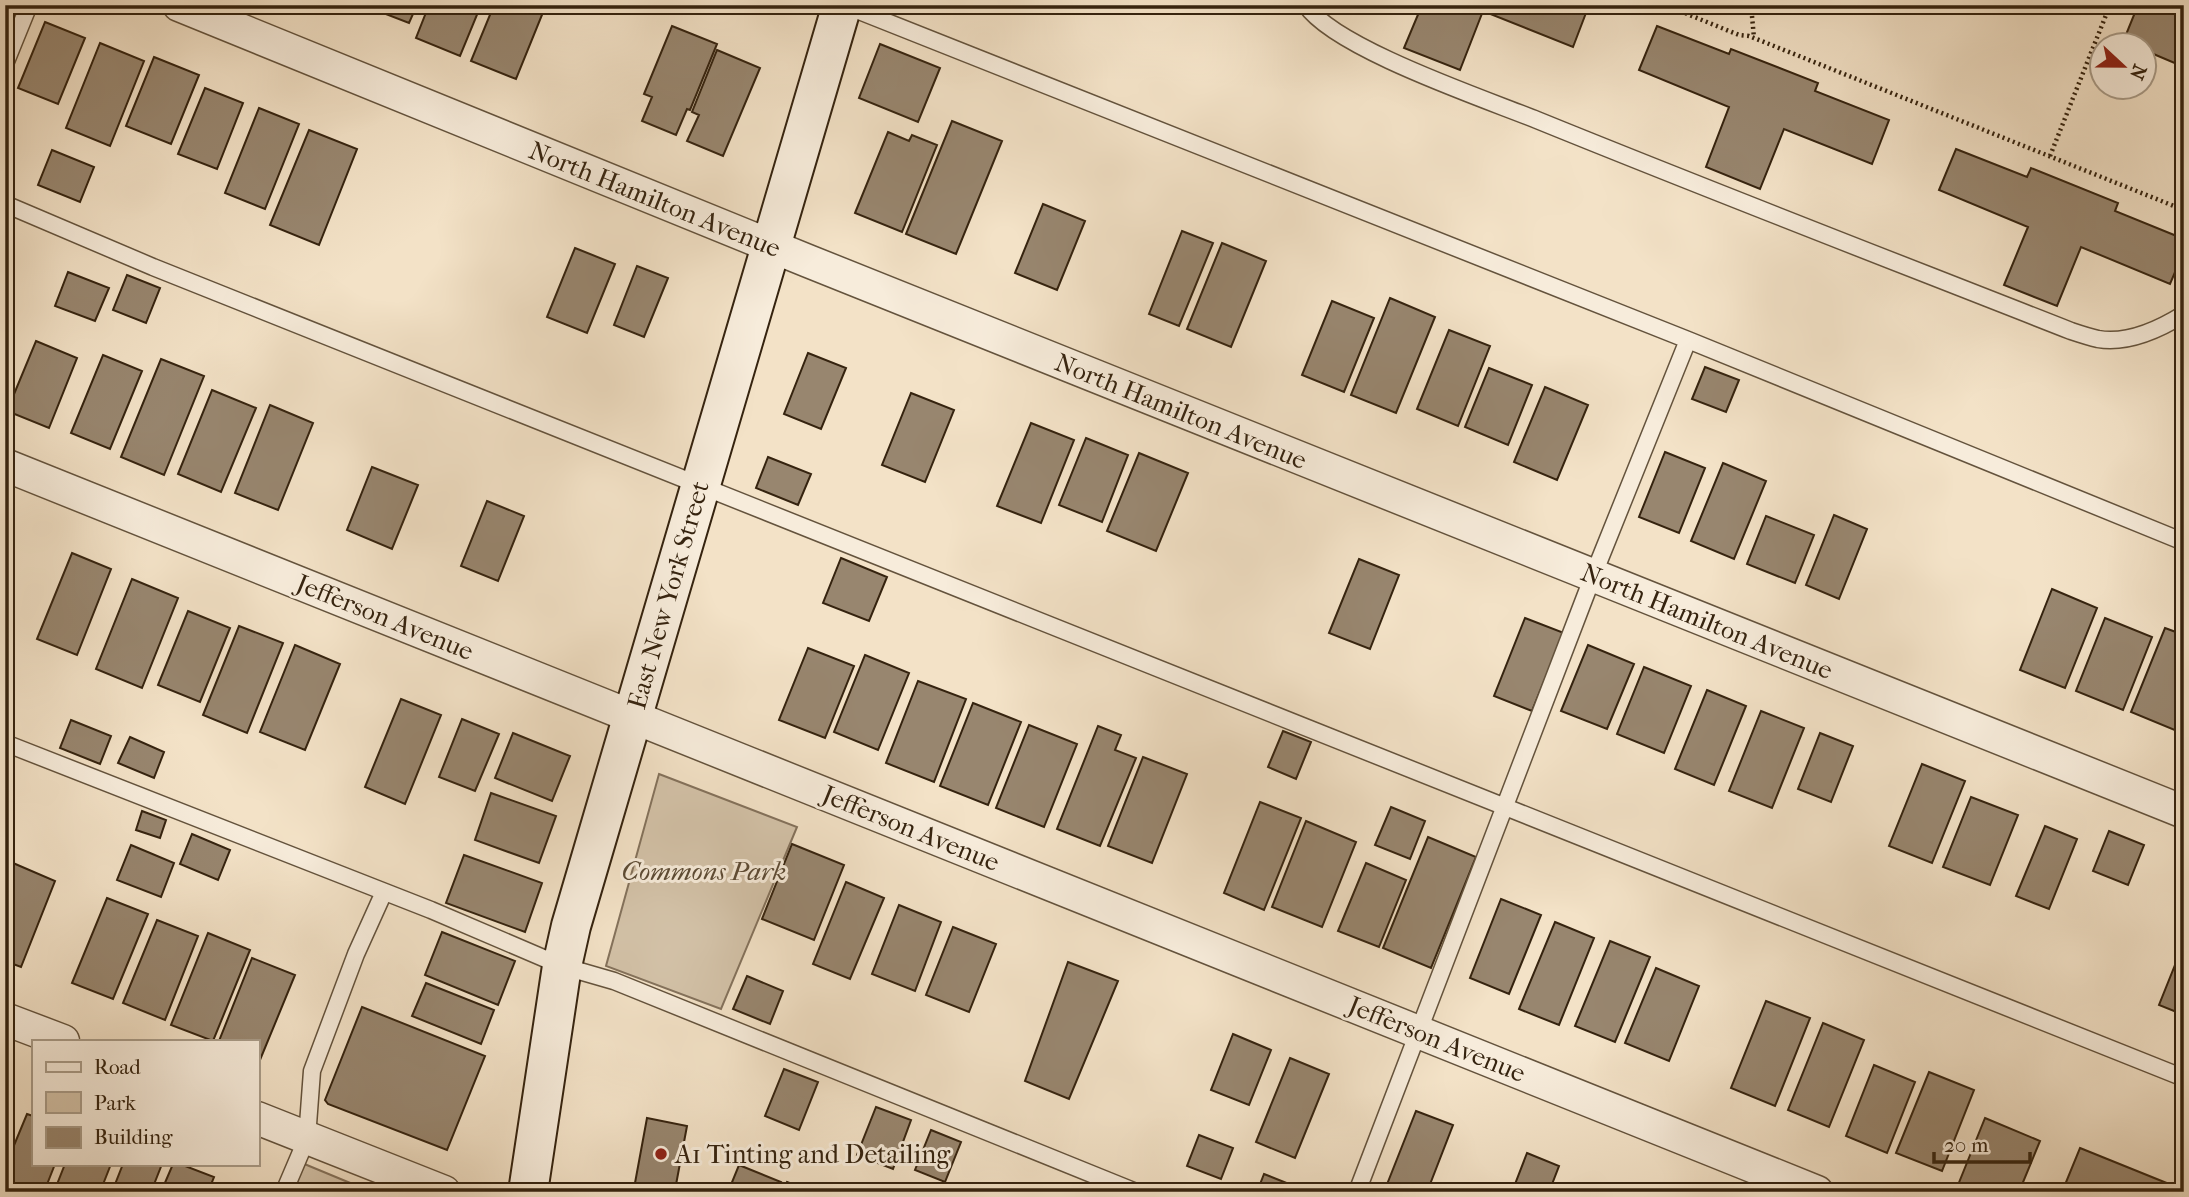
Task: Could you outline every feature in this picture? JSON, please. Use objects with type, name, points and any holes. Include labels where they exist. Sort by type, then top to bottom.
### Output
[{"type":"main road","name":"East New York Street","points":[[528,1192],[562,966],[571,926],[843,5]]},
{"type":"street","name":"North Hamilton Avenue","points":[[179,5],[770,246],[2184,812]]},
{"type":"street","name":"Jefferson Avenue","points":[[5,465],[1817,1192]]},
{"type":"street","points":[[5,1019],[60,1040]]},
{"type":"street","points":[[259,1119],[444,1192]]},
{"type":"lane","points":[[5,64],[29,5]]},
{"type":"lane","points":[[843,5],[1688,340],[2184,542]]},
{"type":"lane","points":[[1306,5],[1311,13],[1339,33],[1390,60],[1653,167],[2071,331],[2101,340],[2132,337],[2167,325],[2184,314]]},
{"type":"lane","points":[[5,204],[153,267],[2184,1078]]},
{"type":"lane","points":[[1357,1192],[1504,805],[1688,340]]},
{"type":"lane","points":[[5,743],[384,892],[562,966],[614,981],[1136,1192]]},
{"type":"lane","points":[[285,1192],[307,1138],[312,1071],[356,954],[384,892]]},
{"type":"path","points":[[1665,5],[2184,210]]},
{"type":"path","points":[[1751,5],[1754,38]]},
{"type":"path","points":[[2050,156],[2110,5]]},
{"type":"green space","name":"Commons Park","points":[[659,774],[797,827],[721,1009],[606,966]]},
{"type":"green space","points":[[302,1163],[372,1192],[291,1192]]},
{"type":"building","points":[[371,5],[417,5],[409,23],[370,8]]},
{"type":"building","points":[[429,5],[481,5],[460,56],[416,38]]},
{"type":"building","points":[[494,5],[546,5],[516,79],[471,61]]},
{"type":"building","points":[[1422,5],[1589,5],[1573,47],[1483,11],[1460,70],[1404,48]]},
{"type":"building","points":[[2138,5],[2184,5],[2184,67],[2158,56],[2158,32],[2127,32]]},
{"type":"building","points":[[45,22],[85,38],[58,104],[18,88]]},
{"type":"building","points":[[672,26],[717,44],[690,110],[687,109],[676,135],[642,121],[652,97],[644,94]]},
{"type":"building","points":[[1657,26],[1729,54],[1731,49],[1818,83],[1815,91],[1889,120],[1872,164],[1784,129],[1760,189],[1706,167],[1729,107],[1639,70]]},
{"type":"building","points":[[100,43],[144,61],[110,146],[66,128]]},
{"type":"building","points":[[880,44],[940,68],[918,122],[859,98]]},
{"type":"building","points":[[717,50],[760,68],[723,156],[687,141],[699,115],[692,112]]},
{"type":"building","points":[[154,57],[199,75],[171,144],[126,126]]},
{"type":"building","points":[[205,88],[243,103],[217,169],[178,154]]},
{"type":"building","points":[[259,108],[299,124],[265,209],[225,193]]},
{"type":"building","points":[[952,121],[1002,141],[956,254],[906,234]]},
{"type":"building","points":[[309,130],[357,149],[319,245],[270,225]]},
{"type":"building","points":[[888,132],[909,141],[912,135],[937,145],[902,232],[855,213]]},
{"type":"building","points":[[1956,149],[2027,177],[2031,168],[2118,203],[2115,211],[2184,239],[2184,251],[2170,284],[2081,247],[2057,306],[2004,285],[2028,227],[1939,190]]},
{"type":"building","points":[[52,150],[94,167],[80,202],[38,185]]},
{"type":"building","points":[[1043,204],[1085,221],[1057,290],[1015,273]]},
{"type":"building","points":[[1182,231],[1213,243],[1179,326],[1149,314]]},
{"type":"building","points":[[1222,243],[1266,261],[1231,347],[1187,329]]},
{"type":"building","points":[[575,248],[615,264],[587,333],[547,317]]},
{"type":"building","points":[[637,266],[668,278],[644,337],[614,325]]},
{"type":"building","points":[[68,272],[109,288],[95,321],[55,306]]},
{"type":"building","points":[[127,275],[160,288],[146,323],[113,310]]},
{"type":"building","points":[[1390,298],[1435,317],[1396,413],[1351,395]]},
{"type":"building","points":[[1332,301],[1374,318],[1344,392],[1302,375]]},
{"type":"building","points":[[1449,330],[1490,346],[1458,426],[1417,409]]},
{"type":"building","points":[[36,341],[77,358],[49,428],[7,411]]},
{"type":"building","points":[[808,353],[846,368],[821,429],[784,414]]},
{"type":"building","points":[[103,355],[142,371],[110,449],[71,433]]},
{"type":"building","points":[[161,359],[204,376],[164,475],[121,457]]},
{"type":"building","points":[[1705,367],[1739,380],[1726,412],[1692,399]]},
{"type":"building","points":[[1489,368],[1532,385],[1508,445],[1465,427]]},
{"type":"building","points":[[1545,387],[1588,405],[1557,480],[1514,462]]},
{"type":"building","points":[[212,390],[256,408],[221,492],[178,474]]},
{"type":"building","points":[[911,393],[954,410],[925,482],[882,465]]},
{"type":"building","points":[[270,405],[313,423],[278,510],[235,493]]},
{"type":"building","points":[[1031,423],[1074,440],[1041,523],[997,506]]},
{"type":"building","points":[[1086,438],[1128,455],[1102,522],[1059,505]]},
{"type":"building","points":[[1665,452],[1705,468],[1679,533],[1639,517]]},
{"type":"building","points":[[1139,453],[1188,473],[1156,551],[1107,531]]},
{"type":"building","points":[[768,457],[811,474],[798,505],[756,488]]},
{"type":"building","points":[[1723,463],[1766,481],[1734,559],[1691,541]]},
{"type":"building","points":[[372,467],[418,485],[392,549],[347,530]]},
{"type":"building","points":[[487,501],[524,516],[498,581],[461,566]]},
{"type":"building","points":[[1834,515],[1867,529],[1839,599],[1806,585]]},
{"type":"building","points":[[1766,516],[1814,535],[1795,583],[1747,564]]},
{"type":"building","points":[[72,553],[111,569],[77,655],[37,639]]},
{"type":"building","points":[[841,558],[887,577],[869,621],[823,603]]},
{"type":"building","points":[[1359,559],[1399,575],[1370,649],[1329,633]]},
{"type":"building","points":[[132,579],[178,598],[142,688],[96,669]]},
{"type":"building","points":[[2052,589],[2097,608],[2065,688],[2020,670]]},
{"type":"building","points":[[188,611],[230,628],[200,702],[158,685]]},
{"type":"building","points":[[1525,618],[1564,633],[1532,711],[1494,696]]},
{"type":"building","points":[[2105,618],[2152,637],[2123,710],[2076,691]]},
{"type":"building","points":[[239,626],[283,643],[247,733],[203,715]]},
{"type":"building","points":[[2165,628],[2184,635],[2184,715],[2177,731],[2131,712]]},
{"type":"building","points":[[295,645],[340,664],[305,750],[260,732]]},
{"type":"building","points":[[1588,645],[1634,664],[1607,729],[1561,711]]},
{"type":"building","points":[[808,648],[854,666],[825,738],[779,720]]},
{"type":"building","points":[[865,655],[909,673],[878,750],[834,732]]},
{"type":"building","points":[[1644,667],[1691,686],[1664,753],[1617,734]]},
{"type":"building","points":[[918,681],[966,699],[934,782],[886,763]]},
{"type":"building","points":[[1707,690],[1746,706],[1714,785],[1675,769]]},
{"type":"building","points":[[401,699],[441,715],[405,804],[365,787]]},
{"type":"building","points":[[973,703],[1021,722],[988,805],[940,786]]},
{"type":"building","points":[[1761,711],[1804,728],[1772,808],[1729,791]]},
{"type":"building","points":[[462,719],[499,734],[475,791],[439,777]]},
{"type":"building","points":[[71,720],[111,736],[100,764],[60,748]]},
{"type":"building","points":[[1029,725],[1077,744],[1044,827],[996,808]]},
{"type":"building","points":[[1098,726],[1121,735],[1115,750],[1136,758],[1100,846],[1057,829]]},
{"type":"building","points":[[1283,731],[1311,742],[1296,779],[1268,767]]},
{"type":"building","points":[[513,733],[570,756],[552,801],[495,778]]},
{"type":"building","points":[[1820,733],[1853,746],[1831,802],[1798,789]]},
{"type":"building","points":[[130,737],[164,752],[154,778],[118,763]]},
{"type":"building","points":[[1143,757],[1187,774],[1152,863],[1108,846]]},
{"type":"building","points":[[1922,764],[1965,781],[1932,863],[1889,846]]},
{"type":"building","points":[[491,793],[556,816],[539,863],[475,840]]},
{"type":"building","points":[[1971,797],[2018,815],[1990,885],[1943,867]]},
{"type":"building","points":[[1260,802],[1301,818],[1264,910],[1224,893]]},
{"type":"building","points":[[1391,807],[1425,821],[1410,859],[1375,845]]},
{"type":"building","points":[[142,811],[166,820],[160,838],[136,830]]},
{"type":"building","points":[[1306,821],[1356,842],[1322,927],[1272,907]]},
{"type":"building","points":[[2045,826],[2077,839],[2049,909],[2016,896]]},
{"type":"building","points":[[2109,831],[2144,845],[2128,885],[2093,871]]},
{"type":"building","points":[[192,834],[230,850],[218,880],[180,864]]},
{"type":"building","points":[[1428,837],[1476,857],[1431,968],[1383,948]]},
{"type":"building","points":[[792,844],[844,865],[814,940],[762,919]]},
{"type":"building","points":[[131,845],[174,863],[161,897],[117,880]]},
{"type":"building","points":[[464,855],[542,883],[525,932],[446,903]]},
{"type":"building","points":[[13,863],[55,881],[21,967],[5,961],[5,882]]},
{"type":"building","points":[[1366,863],[1406,880],[1379,947],[1338,931]]},
{"type":"building","points":[[846,882],[884,898],[850,979],[813,964]]},
{"type":"building","points":[[107,898],[148,914],[113,999],[72,983]]},
{"type":"building","points":[[1501,899],[1541,915],[1509,994],[1470,978]]},
{"type":"building","points":[[899,905],[941,922],[915,991],[872,974]]},
{"type":"building","points":[[157,920],[198,936],[165,1020],[123,1003]]},
{"type":"building","points":[[1555,922],[1594,938],[1559,1025],[1519,1009]]},
{"type":"building","points":[[953,927],[996,944],[969,1012],[926,995]]},
{"type":"building","points":[[442,932],[515,961],[498,1005],[425,975]]},
{"type":"building","points":[[208,933],[250,950],[213,1040],[171,1025]]},
{"type":"building","points":[[1610,941],[1650,957],[1615,1042],[1575,1026]]},
{"type":"building","points":[[252,958],[295,975],[260,1060],[259,1040],[219,1040]]},
{"type":"building","points":[[2177,960],[2184,963],[2184,1015],[2159,1005]]},
{"type":"building","points":[[1068,962],[1118,981],[1069,1099],[1025,1081]]},
{"type":"building","points":[[1656,968],[1699,986],[1669,1061],[1625,1043]]},
{"type":"building","points":[[747,976],[783,991],[770,1024],[733,1009]]},
{"type":"building","points":[[426,983],[494,1010],[481,1044],[412,1016]]},
{"type":"building","points":[[1766,1001],[1810,1018],[1775,1106],[1731,1088]]},
{"type":"building","points":[[362,1007],[485,1056],[447,1150],[328,1104],[325,1100]]},
{"type":"building","points":[[1823,1023],[1864,1040],[1829,1127],[1788,1110]]},
{"type":"building","points":[[1233,1034],[1271,1050],[1249,1105],[1211,1090]]},
{"type":"building","points":[[1290,1058],[1329,1074],[1295,1158],[1256,1142]]},
{"type":"building","points":[[1874,1065],[1915,1082],[1887,1153],[1846,1136]]},
{"type":"building","points":[[784,1069],[818,1082],[799,1130],[765,1116]]},
{"type":"building","points":[[1929,1072],[1974,1090],[1942,1171],[1896,1153]]},
{"type":"building","points":[[876,1107],[911,1120],[893,1169],[857,1155]]},
{"type":"building","points":[[1416,1111],[1453,1125],[1427,1192],[1384,1192]]},
{"type":"building","points":[[27,1114],[32,1116],[32,1166],[54,1166],[44,1192],[7,1192],[5,1167]]},
{"type":"building","name":"A1 Tinting and Detailing","points":[[647,1118],[687,1126],[675,1190],[635,1183]]},
{"type":"building","points":[[1985,1118],[2040,1141],[2019,1192],[1956,1190]]},
{"type":"building","points":[[931,1130],[961,1142],[945,1182],[915,1170]]},
{"type":"building","points":[[1199,1135],[1233,1148],[1221,1179],[1187,1166]]},
{"type":"building","points":[[2080,1148],[2184,1190],[2184,1192],[2062,1192]]},
{"type":"building","points":[[1527,1153],[1559,1166],[1549,1192],[1512,1192]]},
{"type":"building","points":[[739,1165],[781,1182],[777,1192],[728,1192]]},
{"type":"building","points":[[64,1166],[110,1166],[100,1192],[54,1192]]},
{"type":"building","points":[[122,1166],[161,1166],[151,1192],[112,1192]]},
{"type":"building","points":[[172,1166],[185,1166],[214,1177],[208,1192],[161,1192]]},
{"type":"building","points":[[1264,1174],[1309,1192],[1257,1192]]},
{"type":"building","points":[[787,1182],[812,1192],[784,1192]]},
{"type":"place","name":"A1 Tinting and Detailing","points":[[661,1154]]}]
